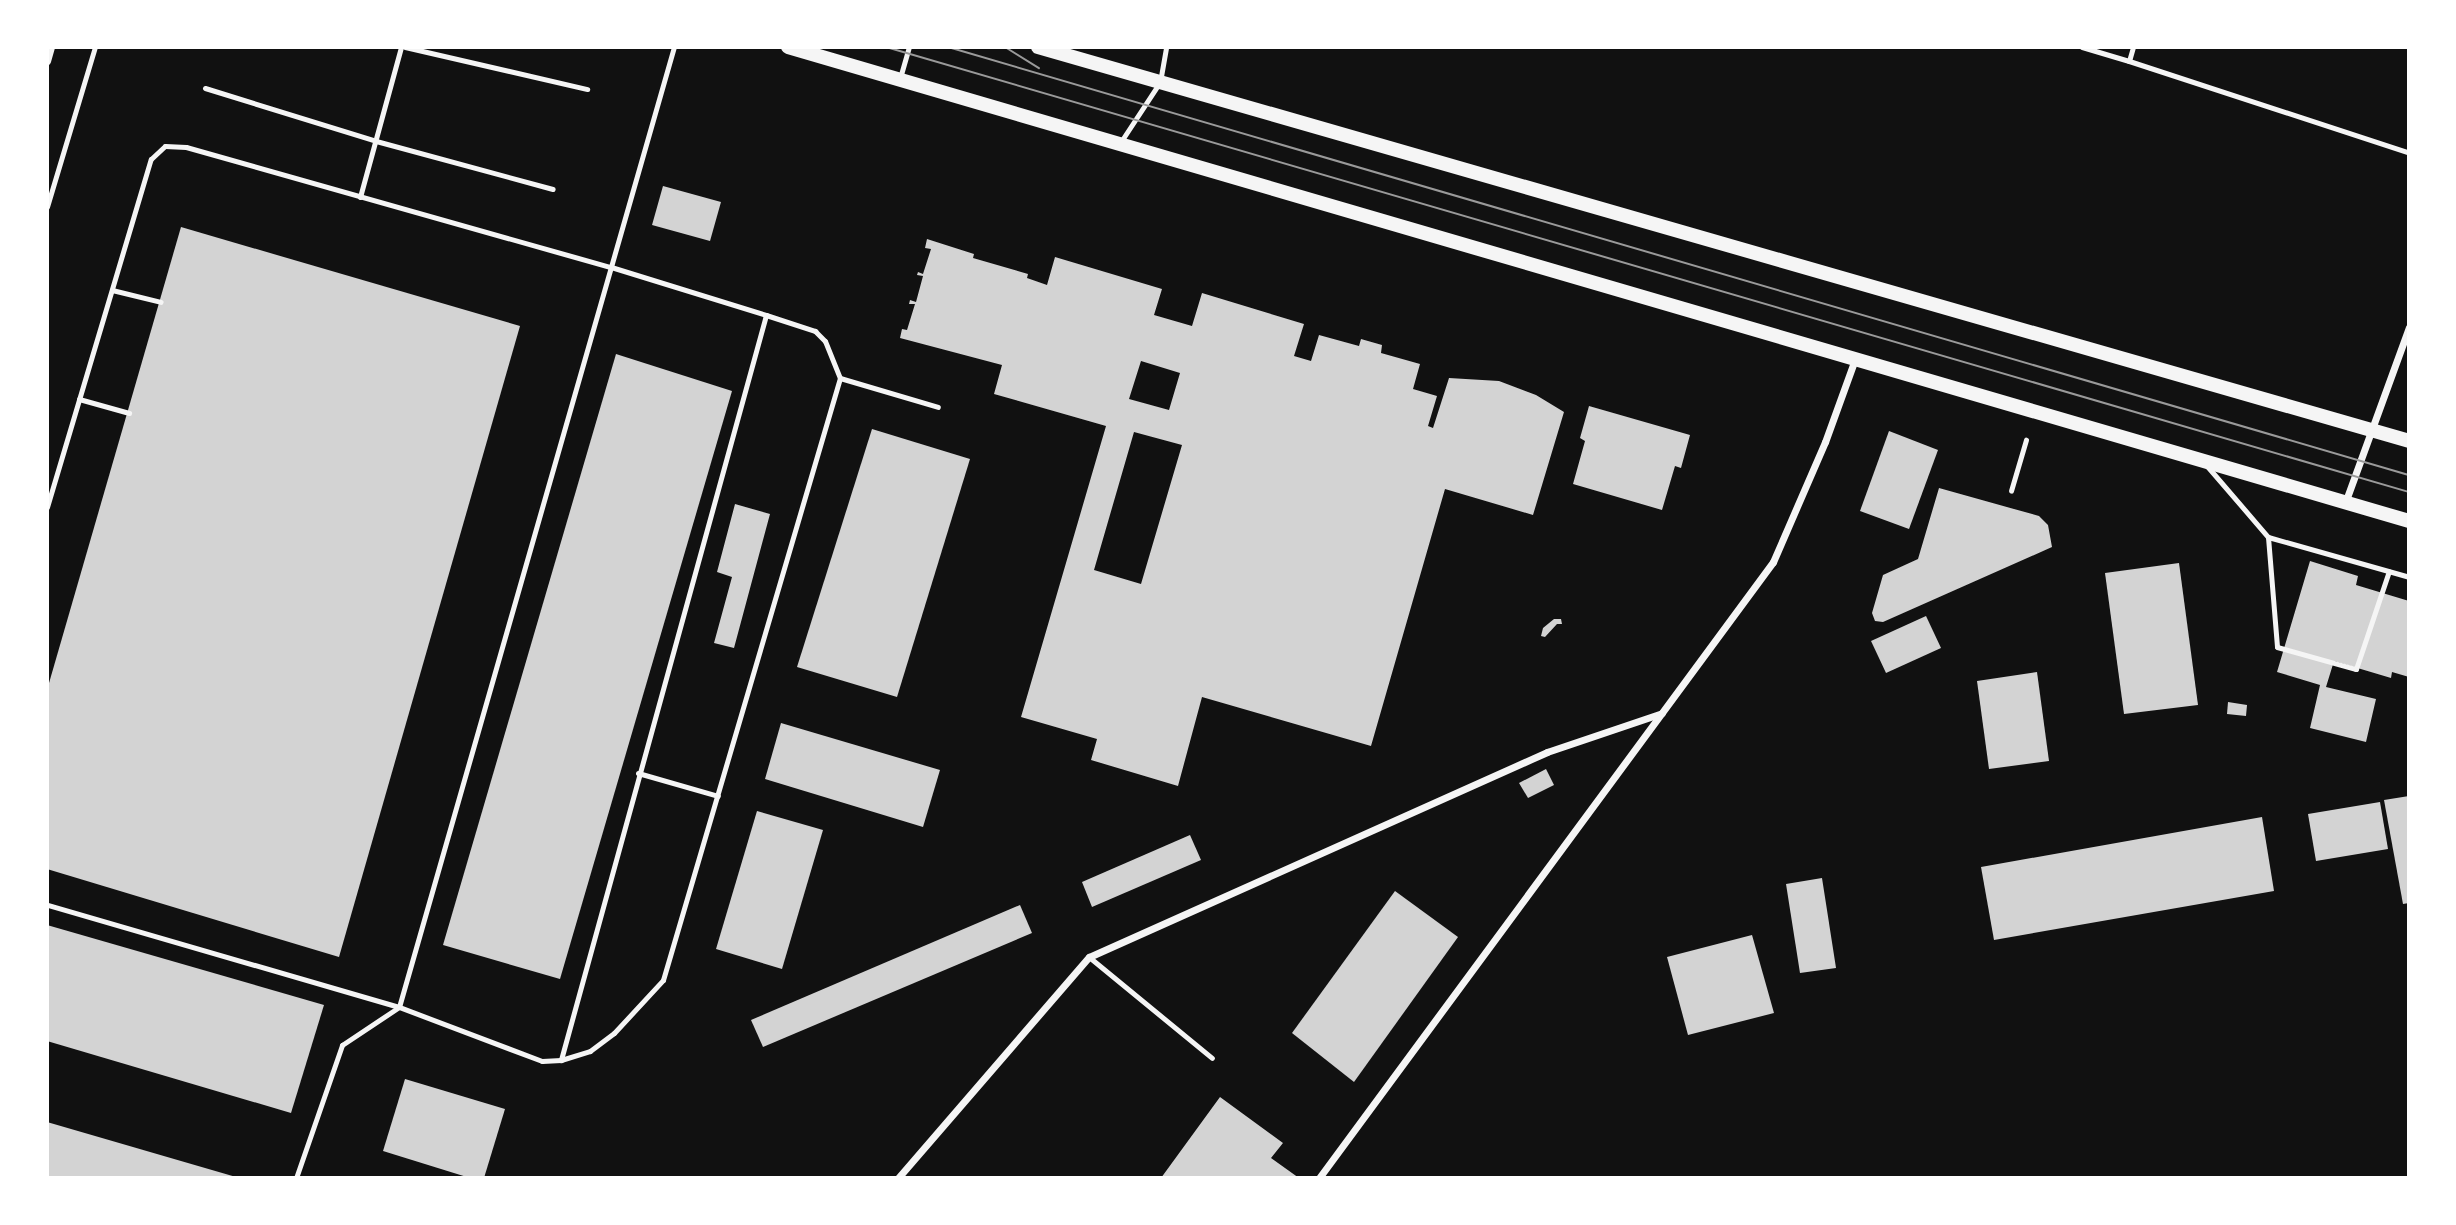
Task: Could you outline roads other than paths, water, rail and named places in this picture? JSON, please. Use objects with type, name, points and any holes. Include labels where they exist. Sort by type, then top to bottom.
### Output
[{"type":"main road","points":[[788,47],[2409,522]]},
{"type":"main road","points":[[1038,47],[2409,442]]},
{"type":"street","points":[[47,61],[51,47]]},
{"type":"street","points":[[2345,503],[2409,327]]},
{"type":"street","points":[[1319,1178],[1663,713],[1686,676],[1773,562],[1825,442],[1856,359]]},
{"type":"street","points":[[898,1178],[1090,957],[1547,752],[1663,713]]},
{"type":"lane","points":[[360,197],[403,47],[587,89]]},
{"type":"lane","points":[[296,1178],[342,1045],[399,1007],[674,47]]},
{"type":"lane","points":[[899,80],[909,47]]},
{"type":"lane","points":[[1120,143],[1160,82],[1166,47]]},
{"type":"lane","points":[[2082,47],[2408,152]]},
{"type":"lane","points":[[2129,61],[2133,47]]},
{"type":"lane","points":[[205,88],[376,141],[553,189]]},
{"type":"lane","points":[[47,507],[151,159],[165,146],[186,148],[611,267],[815,331],[825,341],[840,378],[663,980],[614,1033],[590,1051],[561,1060],[542,1061],[399,1007],[47,905]]},
{"type":"lane","points":[[112,290],[161,302]]},
{"type":"lane","points":[[561,1060],[766,315]]},
{"type":"lane","points":[[840,378],[938,407]]},
{"type":"lane","points":[[79,400],[129,413]]},
{"type":"lane","points":[[2203,461],[2268,537],[2409,577]]},
{"type":"lane","points":[[2268,537],[2277,647],[2316,658],[2356,669],[2389,571]]},
{"type":"lane","points":[[638,773],[718,796]]},
{"type":"lane","points":[[1090,957],[1212,1058]]},
{"type":"tram line","points":[[886,47],[2409,492]]},
{"type":"tram line","points":[[948,47],[2409,475]]},
{"type":"tram line","points":[[1005,47],[1039,68]]}]
